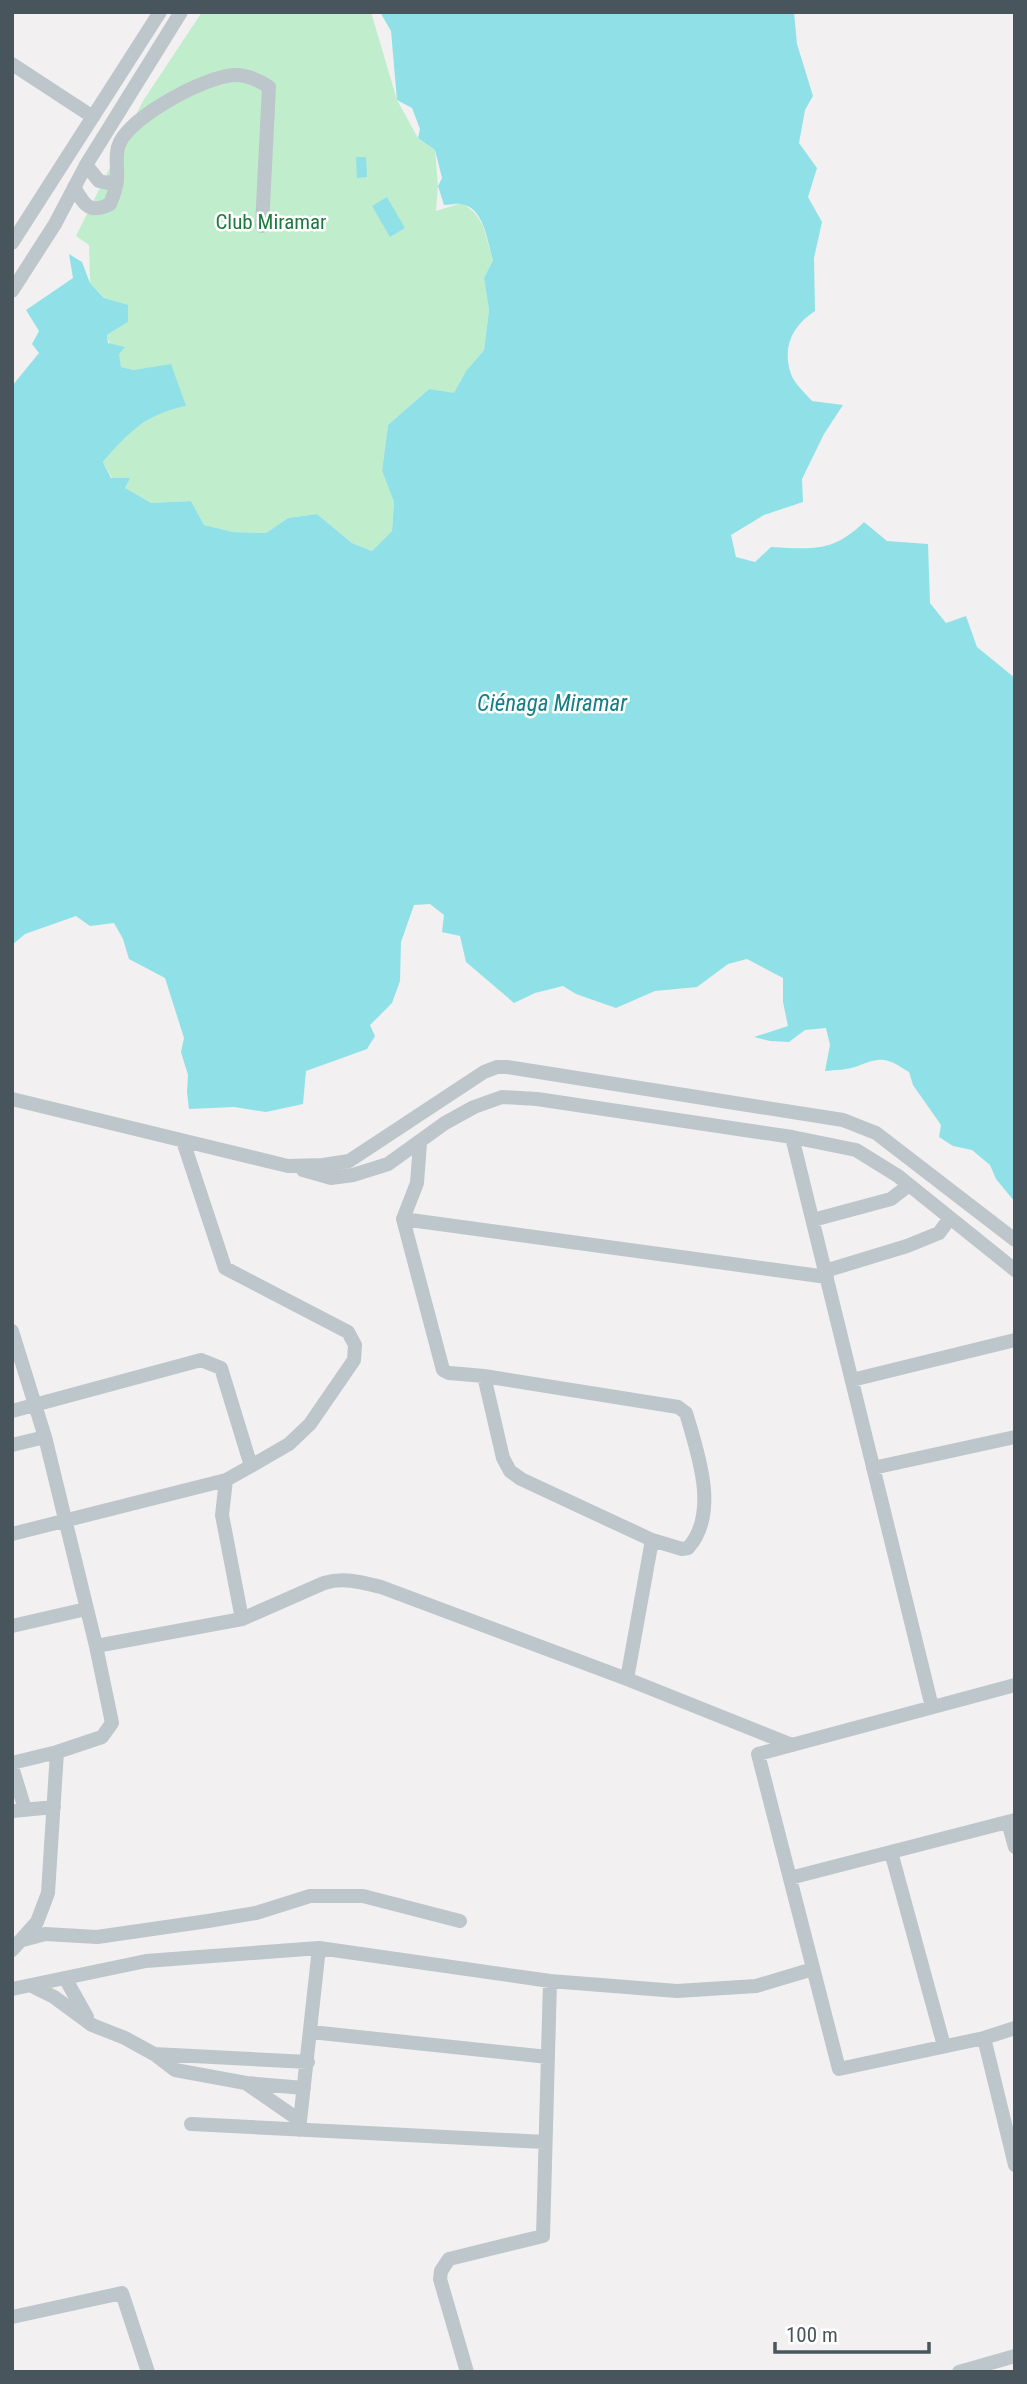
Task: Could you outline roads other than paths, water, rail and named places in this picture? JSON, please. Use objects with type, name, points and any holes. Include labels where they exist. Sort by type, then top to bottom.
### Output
[{"type":"street","points":[[14,237],[160,12]]},
{"type":"street","points":[[12,291],[181,12]]},
{"type":"street","points":[[12,64],[93,117]]},
{"type":"street","points":[[74,187],[83,203],[91,209],[100,209],[110,204],[117,180],[116,154],[121,140],[148,112],[176,96],[233,75],[260,81],[269,87],[262,226]]},
{"type":"street","points":[[86,165],[99,181],[108,183],[117,180]]},
{"type":"street","points":[[288,1166],[349,1161],[484,1072],[507,1066],[843,1120],[876,1133],[1015,1240]]},
{"type":"street","points":[[12,1099],[331,1178],[353,1175],[388,1164],[445,1123],[474,1107],[502,1097],[537,1099],[792,1138],[856,1150],[909,1185],[1015,1270]]},
{"type":"street","points":[[792,1138],[932,1707]]},
{"type":"street","points":[[12,1534],[226,1480],[289,1444],[310,1424],[354,1360],[355,1346],[348,1332],[225,1268],[183,1141]]},
{"type":"street","points":[[419,1143],[417,1183],[403,1219],[443,1370],[449,1373],[484,1376],[683,1409],[703,1473],[705,1493],[700,1524],[688,1548],[682,1549],[652,1541],[521,1479],[510,1471],[503,1458],[484,1376]]},
{"type":"street","points":[[813,1220],[891,1199],[909,1185]]},
{"type":"street","points":[[403,1219],[826,1274],[939,1233],[950,1218]]},
{"type":"street","points":[[13,1340],[45,1437],[112,1723],[102,1737],[12,1765],[19,1810],[54,1807]]},
{"type":"street","points":[[852,1380],[1015,1340]]},
{"type":"street","points":[[12,1411],[35,1407],[201,1360],[221,1368],[251,1466]]},
{"type":"street","points":[[12,1445],[45,1437]]},
{"type":"street","points":[[873,1468],[1015,1437]]},
{"type":"street","points":[[226,1480],[222,1515],[242,1619]]},
{"type":"street","points":[[627,1679],[652,1541]]},
{"type":"street","points":[[96,1646],[242,1619],[324,1583],[335,1580],[358,1581],[627,1679],[792,1745]]},
{"type":"street","points":[[12,1626],[86,1609]]},
{"type":"street","points":[[1015,1685],[758,1754],[839,2069],[984,2038],[1015,2028]]},
{"type":"street","points":[[17,1945],[37,1922],[48,1893],[57,1752]]},
{"type":"street","points":[[790,1878],[1012,1821],[1015,1847]]},
{"type":"street","points":[[891,1852],[944,2046]]},
{"type":"street","points":[[17,1945],[45,1934],[97,1937],[256,1913],[310,1896],[363,1896],[460,1921]]},
{"type":"street","points":[[12,1989],[146,1961],[319,1948],[550,1981],[677,1991],[756,1986],[813,1969]]},
{"type":"street","points":[[299,2125],[319,1948]]},
{"type":"street","points":[[65,1978],[92,2025]]},
{"type":"street","points":[[467,2372],[440,2279],[441,2271],[449,2259],[543,2236],[550,1981]]},
{"type":"street","points":[[32,1986],[54,1997],[92,2025],[125,2038],[176,2070],[246,2083],[304,2088]]},
{"type":"street","points":[[311,2032],[548,2057]]},
{"type":"street","points":[[984,2038],[1015,2165]]},
{"type":"street","points":[[154,2054],[308,2062]]},
{"type":"street","points":[[246,2083],[299,2125]]},
{"type":"street","points":[[191,2124],[299,2125],[545,2142]]},
{"type":"street","points":[[12,2317],[122,2293],[148,2372]]},
{"type":"street","points":[[959,2372],[1015,2356]]},
{"type":"water","name":"Ciénaga Miramar","points":[[380,12],[794,12],[797,44],[813,96],[805,110],[799,143],[817,168],[808,197],[822,222],[814,258],[815,311],[800,323],[791,338],[789,364],[795,381],[812,401],[843,405],[824,434],[802,479],[803,502],[764,515],[731,535],[736,557],[755,562],[771,547],[810,548],[831,544],[853,532],[864,522],[887,541],[928,544],[930,603],[946,623],[966,616],[977,647],[1015,678],[1015,1202],[996,1179],[990,1165],[972,1150],[953,1146],[939,1137],[941,1125],[913,1085],[909,1072],[884,1060],[825,1071],[830,1045],[826,1028],[805,1030],[789,1042],[754,1037],[788,1026],[783,1002],[783,978],[747,959],[728,964],[697,987],[655,991],[616,1008],[576,994],[563,986],[535,993],[514,1003],[466,962],[460,936],[442,932],[444,915],[430,904],[414,905],[401,942],[400,981],[392,1003],[370,1025],[375,1036],[367,1049],[306,1071],[303,1104],[266,1112],[234,1107],[189,1109],[188,1075],[181,1052],[184,1038],[165,978],[129,959],[123,939],[114,923],[90,926],[76,916],[25,934],[12,945],[12,386],[39,353],[32,344],[39,331],[26,310],[73,278],[69,254],[82,262],[90,283],[104,298],[128,305],[128,322],[107,335],[108,343],[125,347],[119,354],[121,367],[134,370],[171,364],[186,406],[149,419],[121,442],[103,462],[111,478],[130,478],[125,488],[151,503],[191,501],[204,525],[233,532],[266,533],[288,518],[317,514],[352,543],[372,551],[392,531],[394,502],[382,471],[388,425],[429,389],[454,393],[466,371],[484,350],[489,310],[484,278],[493,260],[487,235],[480,219],[469,207],[459,204],[444,205],[438,186],[442,178],[435,150],[418,138],[420,129],[412,108],[397,100],[391,31]]},
{"type":"water","points":[[356,157],[366,157],[367,177],[357,178]]},
{"type":"water","points":[[387,197],[405,228],[390,237],[372,206]]},
{"type":"park label","name":"Club Miramar","points":[[271,222]]}]
